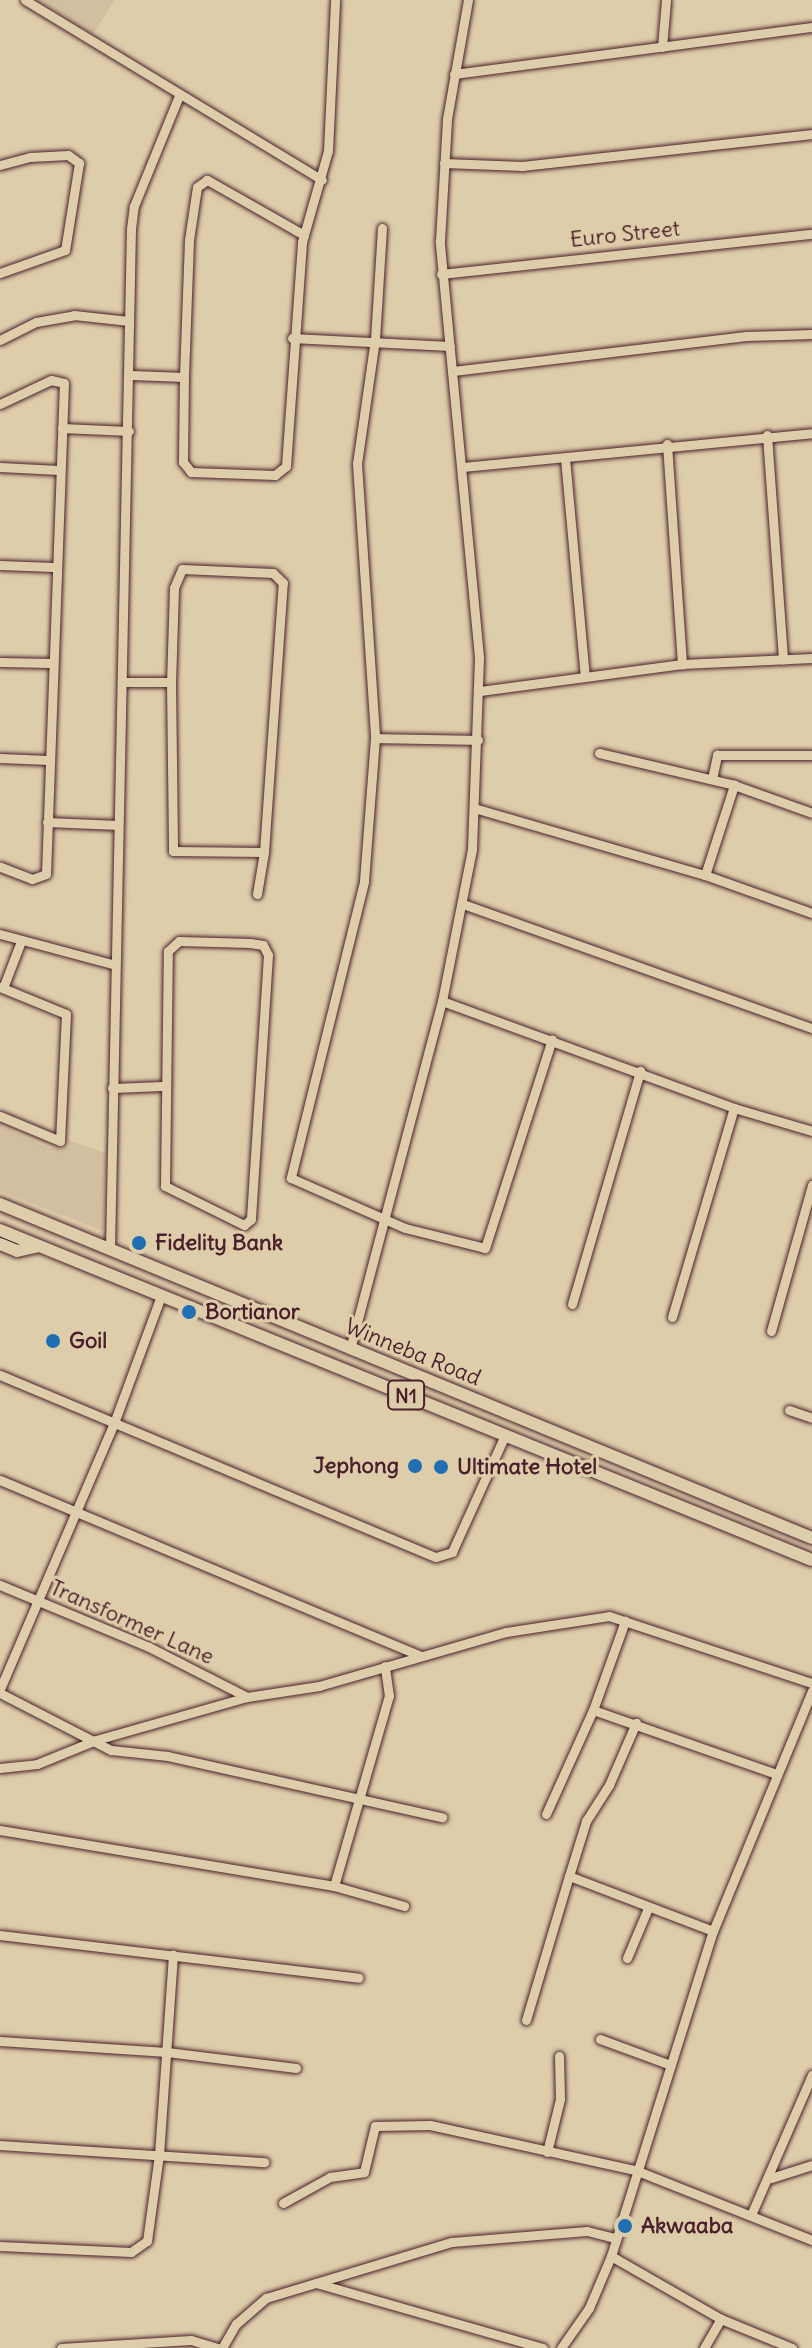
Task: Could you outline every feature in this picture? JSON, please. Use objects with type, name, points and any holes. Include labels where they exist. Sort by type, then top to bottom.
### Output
[{"type":"highway","name":"Winneba Road","points":[[0,1204],[812,1538]]},
{"type":"highway","name":"Winneba Road","points":[[0,1230],[812,1560]]},
{"type":"highway","points":[[0,1244],[17,1251],[38,1246]]},
{"type":"highway","points":[[483,1427],[501,1429],[513,1414]]},
{"type":"highway","points":[[745,1533],[755,1513]]},
{"type":"street","points":[[25,0],[322,180]]},
{"type":"street","points":[[304,235],[202,181],[192,211],[184,377],[185,468],[282,473],[292,338],[304,235],[322,180],[331,119],[335,0]]},
{"type":"street","points":[[350,1349],[442,1001],[463,904],[474,808],[480,691],[462,467],[441,274],[444,163],[454,74],[468,0]]},
{"type":"street","points":[[662,47],[666,0]]},
{"type":"street","points":[[454,74],[662,47],[732,34],[812,27]]},
{"type":"street","points":[[110,1248],[112,964],[124,682],[131,375],[129,321],[134,206],[179,96]]},
{"type":"street","points":[[444,163],[522,166],[812,134]]},
{"type":"street","points":[[0,165],[30,157],[68,155],[79,163],[65,250],[0,273]]},
{"type":"street","points":[[382,228],[375,339],[357,464],[375,738],[364,882],[291,1178],[431,1237],[482,1249],[489,1245],[552,1039]]},
{"type":"street","name":"Euro Street","points":[[441,274],[812,234]]},
{"type":"street","points":[[0,340],[36,322],[74,315],[129,321]]},
{"type":"street","points":[[453,371],[668,344],[812,334]]},
{"type":"street","points":[[292,338],[375,339],[450,346]]},
{"type":"street","points":[[131,375],[184,377]]},
{"type":"street","points":[[0,404],[60,379],[62,428],[53,567],[44,878],[32,879],[0,867]]},
{"type":"street","points":[[62,428],[129,431]]},
{"type":"street","points":[[462,467],[565,458],[667,444],[812,432]]},
{"type":"street","points":[[767,435],[783,659]]},
{"type":"street","points":[[667,444],[682,664]]},
{"type":"street","points":[[565,458],[585,676]]},
{"type":"street","points":[[0,467],[59,470]]},
{"type":"street","points":[[0,565],[53,567]]},
{"type":"street","points":[[257,894],[264,852],[281,576],[182,569],[174,588],[171,682],[173,851],[264,852]]},
{"type":"street","points":[[480,691],[682,664],[812,658]]},
{"type":"street","points":[[0,662],[50,663]]},
{"type":"street","points":[[124,682],[171,682]]},
{"type":"street","points":[[375,738],[478,740]]},
{"type":"street","points":[[599,753],[734,785],[812,813]]},
{"type":"street","points":[[712,779],[717,755],[812,755]]},
{"type":"street","points":[[0,758],[48,760]]},
{"type":"street","points":[[705,875],[734,785]]},
{"type":"street","points":[[474,808],[705,875],[812,913]]},
{"type":"street","points":[[47,822],[118,825]]},
{"type":"street","points":[[463,904],[812,1028]]},
{"type":"street","points":[[0,934],[112,964]]},
{"type":"street","points":[[0,1116],[60,1141],[66,1014],[1,988],[21,941]]},
{"type":"street","points":[[170,945],[263,945],[268,955],[251,1219],[244,1225],[165,1186],[163,1086],[170,945]]},
{"type":"street","points":[[442,1001],[734,1108],[812,1131]]},
{"type":"street","points":[[572,1304],[640,1071]]},
{"type":"street","points":[[112,1088],[163,1086]]},
{"type":"street","points":[[672,1317],[734,1108]]},
{"type":"street","points":[[771,1331],[807,1227],[812,1185]]},
{"type":"street","points":[[161,1296],[114,1423],[0,1691],[111,1750],[168,1756],[442,1817]]},
{"type":"street","points":[[0,1375],[436,1557],[452,1552],[505,1435]]},
{"type":"street","points":[[789,1410],[812,1418]]},
{"type":"street","points":[[0,1480],[421,1656]]},
{"type":"street","name":"Transformer Lane","points":[[0,1585],[235,1687],[247,1697]]},
{"type":"street","points":[[0,1768],[37,1764],[96,1740],[247,1697],[319,1686],[506,1632],[609,1616],[812,1683]]},
{"type":"street","points":[[546,1814],[593,1710],[625,1621]]},
{"type":"street","points":[[334,1886],[356,1798],[389,1696],[385,1666]]},
{"type":"street","points":[[561,2348],[589,2308],[611,2256],[668,2064],[713,1931],[777,1774],[809,1706],[812,1691]]},
{"type":"street","points":[[593,1710],[777,1774]]},
{"type":"street","points":[[526,2020],[586,1821],[609,1785],[636,1723]]},
{"type":"street","points":[[0,1830],[334,1886],[404,1906]]},
{"type":"street","points":[[569,1876],[713,1931]]},
{"type":"street","points":[[627,1958],[648,1908]]},
{"type":"street","points":[[0,1935],[358,1978]]},
{"type":"street","points":[[0,2246],[131,2252],[147,2241],[159,2155],[173,1954]]},
{"type":"street","points":[[600,2039],[668,2064]]},
{"type":"street","points":[[0,2041],[167,2052],[296,2068]]},
{"type":"street","points":[[547,2152],[560,2099],[559,2056]]},
{"type":"street","points":[[751,2215],[771,2178],[812,2075]]},
{"type":"street","points":[[283,2203],[330,2177],[364,2172],[375,2126],[430,2125],[635,2170],[812,2240]]},
{"type":"street","points":[[0,2145],[264,2162]]},
{"type":"street","points":[[771,2178],[812,2165]]},
{"type":"street","points":[[61,2348],[191,2340],[219,2348],[236,2324],[266,2298],[452,2242],[587,2231],[615,2238]]},
{"type":"street","points":[[611,2256],[721,2319],[792,2348]]},
{"type":"street","points":[[312,2282],[543,2348]]},
{"type":"street","points":[[704,2348],[721,2319]]},
{"type":"shaded area","points":[[38,0],[115,0],[93,34]]},
{"type":"shaded area","points":[[0,1126],[49,1148],[64,1148],[68,1140],[106,1153],[103,1231],[0,1191]]},
{"type":"place","name":"Fidelity Bank","points":[[139,1243]]},
{"type":"place","name":"Bortianor","points":[[189,1312]]},
{"type":"place","name":"Goil","points":[[53,1341]]},
{"type":"place","name":"Jephong","points":[[415,1466]]},
{"type":"place","name":"Ultimate Hotel","points":[[441,1467]]},
{"type":"place","name":"Akwaaba","points":[[625,2226]]}]
